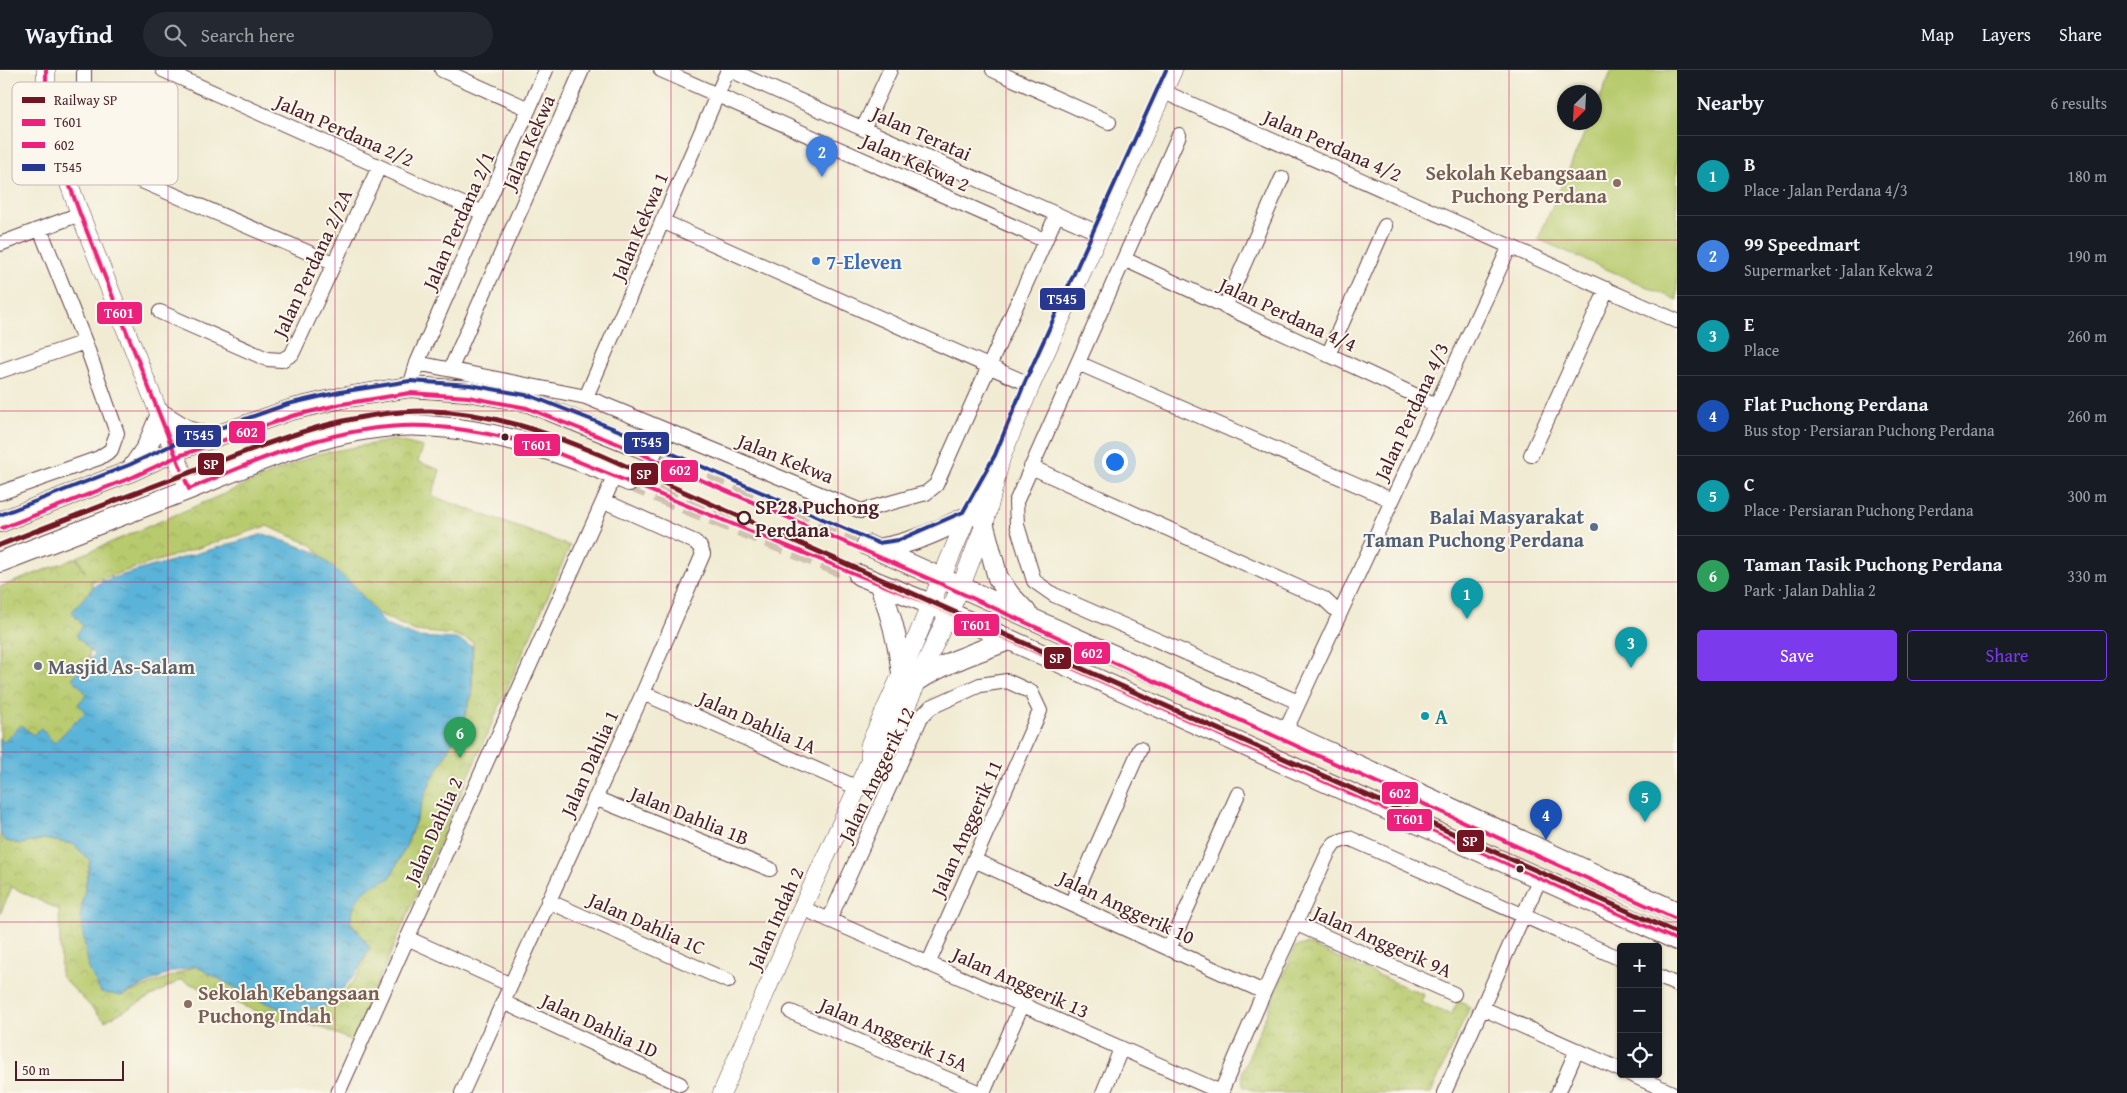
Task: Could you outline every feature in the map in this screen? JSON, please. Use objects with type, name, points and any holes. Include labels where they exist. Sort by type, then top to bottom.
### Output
[{"type":"main road","points":[[0,522],[174,451],[290,410],[341,398],[410,387],[469,391],[529,402],[652,452]]},
{"type":"main road","points":[[131,470],[147,447],[161,414],[190,432],[212,438]]},
{"type":"main road","points":[[0,562],[244,466],[303,445],[367,429],[424,426],[480,432],[535,444],[622,478]]},
{"type":"main road","points":[[1032,618],[1010,595],[998,578],[975,521],[936,532],[901,546],[872,547],[1285,732],[1677,912]]},
{"type":"main road","points":[[859,575],[948,612],[1677,940]]},
{"type":"main road","points":[[878,583],[889,609],[910,677],[934,670],[1009,640]]},
{"type":"street","name":"Jalan Perdana 2/2","points":[[164,70],[191,76],[379,167],[483,213]]},
{"type":"street","points":[[442,70],[529,109]]},
{"type":"street","name":"Jalan Perdana 2/1","points":[[410,387],[417,363],[546,70]]},
{"type":"street","name":"Jalan Kekwa","points":[[451,368],[582,70]]},
{"type":"street","name":"Jalan Kekwa 2","points":[[661,70],[1044,240]]},
{"type":"street","name":"Jalan Kekwa 1","points":[[586,397],[729,70]]},
{"type":"street","name":"Jalan Teratai","points":[[729,70],[1099,233]]},
{"type":"street","points":[[863,129],[890,70]]},
{"type":"street","points":[[993,70],[1109,122]]},
{"type":"street","points":[[975,521],[1031,385],[1174,70]]},
{"type":"street","name":"Jalan Perdana 4/2","points":[[1164,92],[1677,321]]},
{"type":"street","points":[[1179,134],[1016,502],[1017,525],[1034,581],[1054,595],[1298,702]]},
{"type":"street","name":"Jalan Perdana 2/2A","points":[[160,312],[267,359],[282,360],[292,354],[333,262],[379,167]]},
{"type":"street","points":[[1225,306],[1282,178]]},
{"type":"street","points":[[70,185],[189,489]]},
{"type":"street","points":[[151,185],[333,262]]},
{"type":"street","points":[[0,244],[80,214]]},
{"type":"street","name":"Jalan Kekwa","points":[[417,363],[451,368],[586,397],[861,511],[926,493],[936,485],[1057,214]]},
{"type":"street","points":[[662,221],[1031,385]]},
{"type":"street","points":[[1328,355],[1385,226]]},
{"type":"street","points":[[0,493],[100,458],[111,450],[117,433],[85,342],[40,229]]},
{"type":"street","name":"Jalan Perdana 4/3","points":[[1285,732],[1510,246]]},
{"type":"street","name":"Jalan Perdana 4/4","points":[[1124,259],[1436,405]]},
{"type":"street","points":[[1531,455],[1607,289]]},
{"type":"street","points":[[0,371],[85,342]]},
{"type":"street","points":[[1078,363],[1392,500]]},
{"type":"street","points":[[1031,467],[1324,599],[1339,613]]},
{"type":"street","name":"Jalan Dahlia 2","points":[[338,1093],[604,501],[622,478]]},
{"type":"street","name":"Jalan Dahlia 1","points":[[462,1093],[703,554],[695,542],[604,501]]},
{"type":"street","name":"Jalan Indah 2","points":[[722,1093],[802,908],[870,761],[886,748],[910,677],[930,604],[942,577],[975,521]]},
{"type":"street","name":"Jalan Indah 2","points":[[910,677],[961,586],[975,521]]},
{"type":"street","name":"Jalan Anggerik 12","points":[[829,920],[921,717],[931,707],[980,684],[1007,681],[1031,692],[1040,711]]},
{"type":"street","name":"Jalan Dahlia 1A","points":[[642,693],[858,788]]},
{"type":"street","name":"Jalan Anggerik 11","points":[[929,962],[1040,711]]},
{"type":"street","points":[[1072,904],[1140,749]]},
{"type":"street","points":[[1169,949],[1238,794]]},
{"type":"street","name":"Jalan Dahlia 1B","points":[[595,798],[770,869]]},
{"type":"street","points":[[1222,1093],[1264,992],[1328,853],[1335,843],[1349,838],[1524,914],[1617,957]]},
{"type":"street","name":"Jalan Anggerik 10","points":[[974,860],[1264,992]]},
{"type":"street","points":[[1444,1093],[1540,878]]},
{"type":"street","name":"Jalan Dahlia 1C","points":[[548,901],[728,981]]},
{"type":"street","name":"Jalan Anggerik 13","points":[[802,908],[929,962],[1222,1093]]},
{"type":"street","name":"Jalan Anggerik 9A","points":[[1296,924],[1454,994]]},
{"type":"street","points":[[407,938],[511,985]]},
{"type":"street","points":[[1662,978],[1677,985]]},
{"type":"street","name":"Jalan Dahlia 1D","points":[[503,1002],[680,1084]]},
{"type":"street","points":[[981,1093],[1022,1005]]},
{"type":"street","points":[[1482,1008],[1617,1068]]},
{"type":"street","name":"Jalan Anggerik 15A","points":[[791,1012],[981,1093]]},
{"type":"street","points":[[1102,1093],[1122,1049]]},
{"type":"street","points":[[1558,1093],[1577,1050]]},
{"type":"street","points":[[1639,1078],[1672,1093]]},
{"type":"green space","name":"Sekolah Kebangsaan Puchong Perdana","points":[[1612,70],[1673,70],[1677,72],[1677,300],[1538,239],[1586,130],[1602,130],[1602,94]]},
{"type":"green space","points":[[394,440],[423,447],[418,462],[440,470],[432,496],[570,546],[352,1041],[319,1026],[280,1021],[181,980],[105,1021],[61,976],[59,910],[12,887],[0,914],[0,834],[7,841],[20,844],[44,839],[74,844],[90,860],[80,917],[101,992],[122,996],[196,966],[334,1004],[356,978],[370,948],[350,921],[355,904],[367,889],[390,878],[406,846],[429,785],[472,694],[473,642],[456,635],[415,631],[366,608],[312,545],[267,526],[91,582],[93,587],[86,712],[54,743],[0,747],[0,587],[76,558],[85,572],[77,557],[317,454]]},
{"type":"green space","points":[[1307,944],[1424,995],[1421,1002],[1451,1015],[1458,1001],[1470,1007],[1431,1093],[1260,1093],[1243,1086],[1242,1072],[1295,947]]},
{"type":"water","points":[[264,534],[316,552],[355,587],[386,625],[417,637],[456,639],[472,646],[472,694],[462,725],[429,785],[406,846],[390,878],[368,889],[356,904],[350,921],[370,948],[355,975],[344,987],[334,1004],[291,1013],[256,999],[195,966],[171,972],[121,996],[101,992],[89,969],[80,917],[90,860],[73,844],[44,839],[20,844],[6,841],[0,834],[0,738],[4,742],[21,725],[33,735],[41,728],[54,743],[85,712],[78,704],[87,694],[72,678],[94,655],[76,635],[83,626],[72,612],[93,587],[102,581]]},
{"type":"tunnel","points":[[652,452],[867,545]]},
{"type":"tunnel","points":[[629,481],[859,575]]},
{"type":"rail line","name":"SP","points":[[0,545],[243,452],[304,431],[335,423],[366,416],[430,411],[452,412],[496,419],[539,431],[601,455],[1677,933]]},
{"type":"transit line","name":"T601","points":[[46,70],[46,82]]},
{"type":"transit line","name":"T545","points":[[0,515],[129,465],[172,445],[288,404],[340,392],[410,381],[470,385],[531,396],[620,431],[878,543],[899,540],[963,512],[995,455],[1025,382],[1166,70]]},
{"type":"transit line","name":"T601","points":[[70,185],[189,489],[246,465],[304,444],[334,436],[395,426],[440,427],[535,444],[930,604],[1677,940]]},
{"type":"transit line","name":"602","points":[[2,528],[133,477],[176,457],[292,416],[342,404],[410,393],[468,397],[527,408],[616,443],[939,583],[1674,918]]},
{"type":"place","name":"99 Speedmart","points":[[822,177]]},
{"type":"place","name":"Sekolah Kebangsaan Puchong Perdana","points":[[1617,183]]},
{"type":"place","name":"7-Eleven","points":[[816,261]]},
{"type":"place","name":"SP28 Puchong Perdana","points":[[744,518]]},
{"type":"place","name":"Balai Masyarakat Taman Puchong Perdana","points":[[1594,527]]},
{"type":"place","name":"B","points":[[1467,619]]},
{"type":"place","name":"Masjid As-Salam","points":[[38,666]]},
{"type":"place","name":"E","points":[[1631,668]]},
{"type":"place","name":"A","points":[[1425,716]]},
{"type":"place","name":"Taman Tasik Puchong Perdana","points":[[460,758]]},
{"type":"place","name":"C","points":[[1645,822]]},
{"type":"place","name":"Flat Puchong Perdana","points":[[1546,840]]},
{"type":"place","name":"Sekolah Kebangsaan Puchong Indah","points":[[188,1004]]}]
